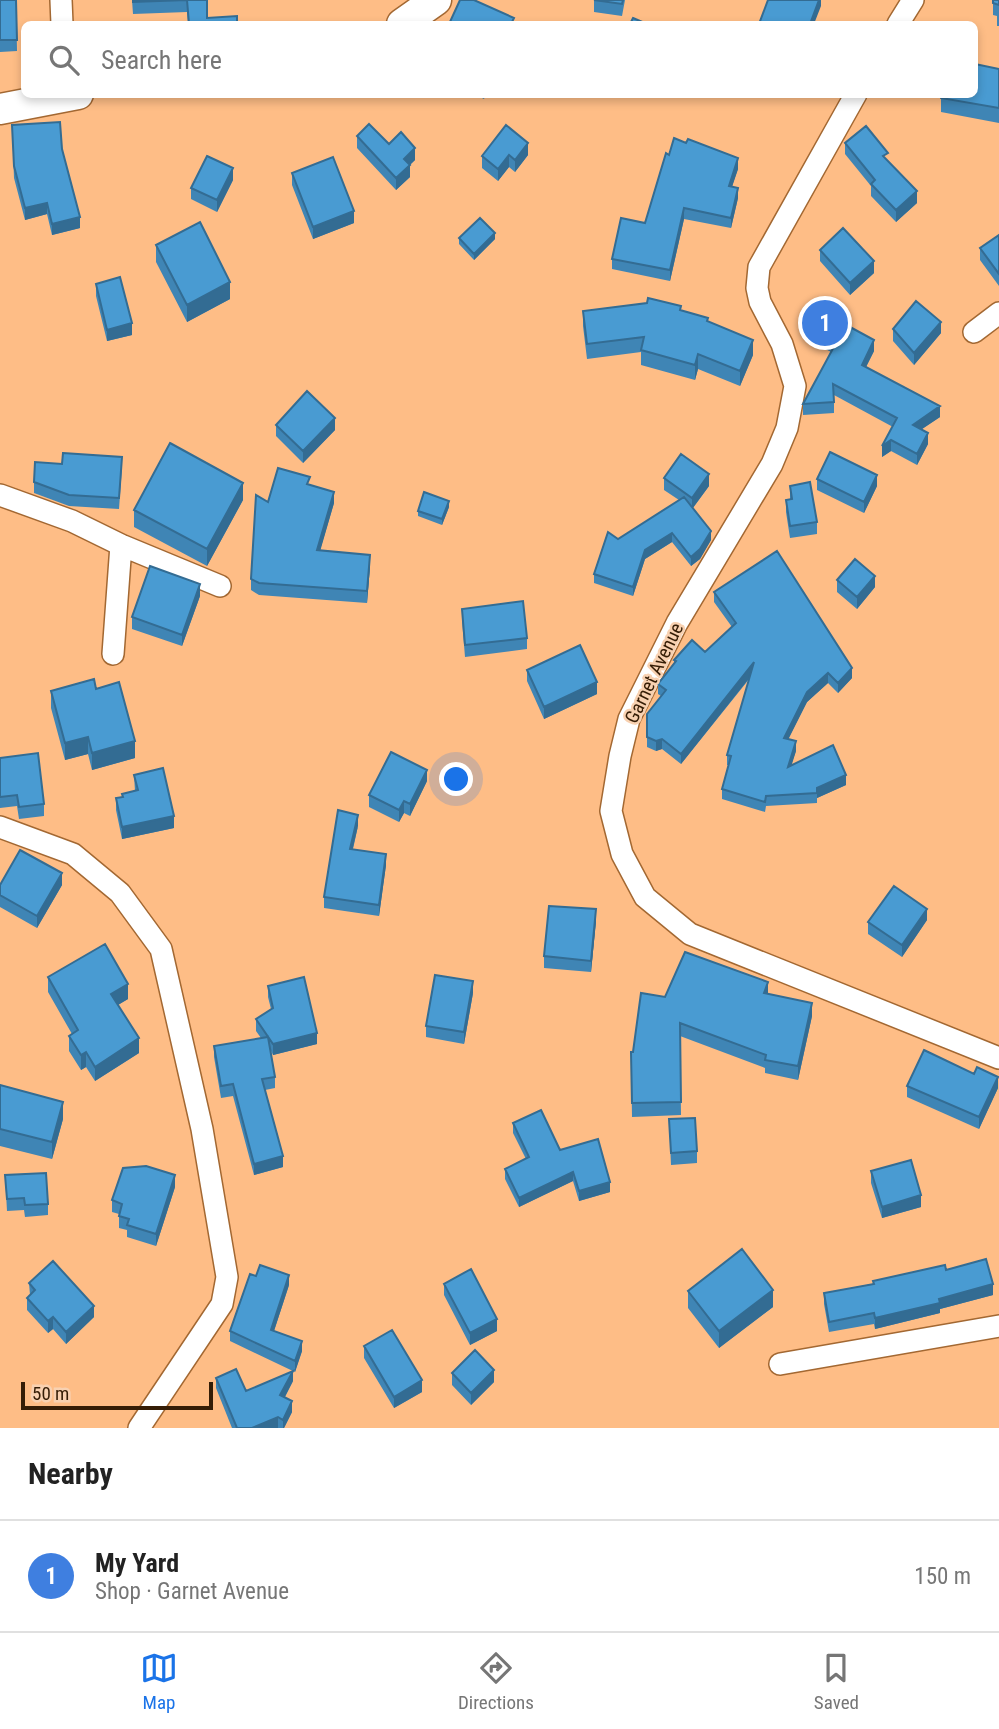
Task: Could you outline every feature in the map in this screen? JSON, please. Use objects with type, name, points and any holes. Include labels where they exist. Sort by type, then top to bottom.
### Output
[{"type":"main road","points":[[406,21],[436,0]]},
{"type":"main road","points":[[0,108],[52,98]]},
{"type":"street","points":[[61,0],[62,21]]},
{"type":"street","points":[[900,21],[913,0]]},
{"type":"street","name":"Garnet Avenue","points":[[854,98],[759,267],[757,288],[760,302],[782,344],[795,386],[787,428],[772,464],[677,623],[629,719],[611,811],[622,854],[645,898],[690,934],[999,1058]]},
{"type":"street","points":[[974,332],[999,313]]},
{"type":"street","points":[[0,495],[72,521],[121,545],[220,586]]},
{"type":"street","points":[[113,654],[121,545]]},
{"type":"street","points":[[0,827],[73,854],[120,893],[161,949],[202,1129],[227,1277],[222,1304],[139,1428]]},
{"type":"street","points":[[780,1364],[999,1326]]},
{"type":"building","points":[[0,0],[16,0],[17,40],[0,40]]},
{"type":"building","points":[[133,0],[187,0],[133,2]]},
{"type":"building","points":[[187,0],[207,0],[207,18],[237,16],[237,21],[189,21]]},
{"type":"building","points":[[460,0],[474,0],[514,18],[512,21],[450,21]]},
{"type":"building","points":[[594,0],[623,0],[622,4]]},
{"type":"building","points":[[768,0],[819,0],[811,21],[760,21]]},
{"type":"building","points":[[978,65],[999,69],[999,108],[941,98],[978,98]]},
{"type":"building","points":[[60,122],[62,149],[80,217],[52,224],[47,203],[25,208],[14,166],[12,125]]},
{"type":"building","points":[[369,124],[389,144],[401,132],[415,148],[404,159],[410,165],[396,178],[357,136]]},
{"type":"building","points":[[506,125],[528,143],[515,160],[509,155],[498,169],[482,156]]},
{"type":"building","points":[[866,126],[888,153],[883,156],[917,191],[896,210],[871,184],[875,180],[845,143]]},
{"type":"building","points":[[674,138],[686,143],[688,139],[738,158],[729,186],[738,188],[731,218],[684,208],[670,270],[612,259],[621,218],[645,223],[666,153],[669,155]]},
{"type":"building","points":[[207,156],[233,168],[217,200],[191,188]]},
{"type":"building","points":[[333,157],[354,211],[313,227],[292,173]]},
{"type":"building","points":[[480,218],[495,233],[474,254],[459,238]]},
{"type":"building","points":[[200,222],[230,282],[187,305],[156,245]]},
{"type":"building","points":[[843,228],[874,261],[850,283],[820,250]]},
{"type":"building","points":[[999,235],[999,274],[980,248]]},
{"type":"building","points":[[120,277],[132,323],[107,330],[96,284]]},
{"type":"building","points":[[648,298],[681,306],[680,310],[708,318],[707,321],[753,340],[740,371],[698,354],[695,365],[641,350],[644,337],[587,344],[583,311],[647,303]]},
{"type":"building","points":[[916,301],[941,322],[914,353],[893,329]]},
{"type":"building","points":[[828,315],[874,340],[862,365],[940,406],[913,425],[928,433],[917,454],[891,440],[882,446],[897,418],[833,384],[834,402],[803,404],[836,343],[818,334]]},
{"type":"building","points":[[307,391],[335,418],[303,451],[276,425]]},
{"type":"building","points":[[170,443],[243,483],[207,549],[134,510]]},
{"type":"building","points":[[830,452],[877,475],[864,502],[817,479]]},
{"type":"building","points":[[63,453],[122,457],[119,498],[69,495],[34,482],[35,462],[62,464]]},
{"type":"building","points":[[681,454],[709,474],[692,498],[664,478]]},
{"type":"building","points":[[278,468],[310,477],[307,484],[334,492],[317,550],[370,555],[367,591],[259,583],[251,579],[256,495],[268,502]]},
{"type":"building","points":[[810,482],[817,522],[790,526],[786,500],[792,499],[790,486]]},
{"type":"building","points":[[424,492],[449,501],[442,519],[418,511]]},
{"type":"building","points":[[684,497],[711,531],[700,549],[691,557],[672,533],[645,550],[633,587],[594,574],[608,532],[618,539]]},
{"type":"building","points":[[777,551],[852,668],[838,683],[828,673],[807,692],[784,738],[796,741],[788,767],[833,745],[846,775],[817,788],[817,793],[766,796],[765,802],[722,789],[731,756],[727,755],[754,662],[681,754],[662,739],[656,741],[647,737],[647,714],[666,690],[658,684],[692,640],[705,652],[736,623],[714,592]]},
{"type":"building","points":[[855,559],[875,576],[857,597],[837,580]]},
{"type":"building","points":[[150,566],[200,584],[182,635],[132,617]]},
{"type":"building","points":[[523,601],[527,638],[465,645],[462,609]]},
{"type":"building","points":[[580,645],[597,682],[544,707],[527,670]]},
{"type":"building","points":[[94,679],[96,689],[119,682],[135,741],[92,753],[88,737],[65,743],[51,691]]},
{"type":"building","points":[[391,752],[427,770],[410,804],[404,801],[399,810],[369,795]]},
{"type":"building","points":[[38,753],[44,804],[19,807],[17,795],[0,797],[0,758]]},
{"type":"building","points":[[163,768],[174,816],[122,827],[116,798],[138,790],[134,775]]},
{"type":"building","points":[[338,810],[358,815],[350,849],[386,854],[379,905],[324,897]]},
{"type":"building","points":[[20,850],[62,873],[37,916],[0,895],[0,885]]},
{"type":"building","points":[[894,886],[927,909],[902,945],[868,922]]},
{"type":"building","points":[[549,906],[596,909],[591,961],[544,956]]},
{"type":"building","points":[[105,944],[128,984],[111,994],[139,1038],[95,1067],[86,1052],[81,1055],[69,1036],[78,1030],[48,977]]},
{"type":"building","points":[[685,952],[768,982],[764,993],[812,1003],[798,1066],[765,1060],[766,1055],[680,1023],[681,1102],[632,1103],[631,1052],[641,993],[665,997]]},
{"type":"building","points":[[435,975],[473,981],[464,1032],[426,1026]]},
{"type":"building","points":[[304,977],[317,1033],[273,1044],[256,1019],[273,1008],[268,986]]},
{"type":"building","points":[[268,1037],[275,1077],[262,1079],[283,1156],[254,1164],[233,1084],[221,1086],[214,1046]]},
{"type":"building","points":[[924,1050],[974,1074],[977,1067],[998,1077],[979,1117],[907,1086]]},
{"type":"building","points":[[0,1085],[63,1102],[52,1142],[0,1129]]},
{"type":"building","points":[[541,1110],[560,1150],[598,1139],[610,1182],[579,1191],[573,1172],[519,1198],[505,1169],[529,1157],[513,1123]]},
{"type":"building","points":[[695,1118],[697,1151],[671,1153],[669,1119]]},
{"type":"building","points":[[911,1160],[921,1195],[882,1207],[871,1171]]},
{"type":"building","points":[[146,1166],[175,1175],[156,1234],[127,1225],[129,1219],[119,1216],[122,1204],[112,1200],[123,1168]]},
{"type":"building","points":[[46,1173],[48,1204],[25,1205],[24,1198],[7,1199],[5,1175]]},
{"type":"building","points":[[742,1249],[773,1290],[719,1331],[688,1291]]},
{"type":"building","points":[[986,1259],[993,1284],[939,1299],[940,1303],[875,1318],[874,1313],[829,1322],[824,1293],[874,1284],[873,1281],[945,1265],[946,1270]]},
{"type":"building","points":[[53,1261],[94,1306],[66,1332],[53,1317],[48,1321],[27,1298],[35,1290],[29,1283]]},
{"type":"building","points":[[260,1265],[289,1275],[271,1330],[302,1341],[295,1361],[230,1331],[250,1274],[256,1276]]},
{"type":"building","points":[[471,1269],[497,1319],[470,1333],[444,1284]]},
{"type":"building","points":[[392,1330],[422,1380],[394,1397],[364,1346]]},
{"type":"building","points":[[475,1350],[494,1370],[471,1393],[452,1373]]},
{"type":"building","points":[[236,1369],[246,1391],[293,1371],[280,1395],[292,1401],[283,1420],[278,1417],[252,1428],[237,1428],[216,1378]]},
{"type":"place","name":"My Yard","points":[[825,323]]}]
